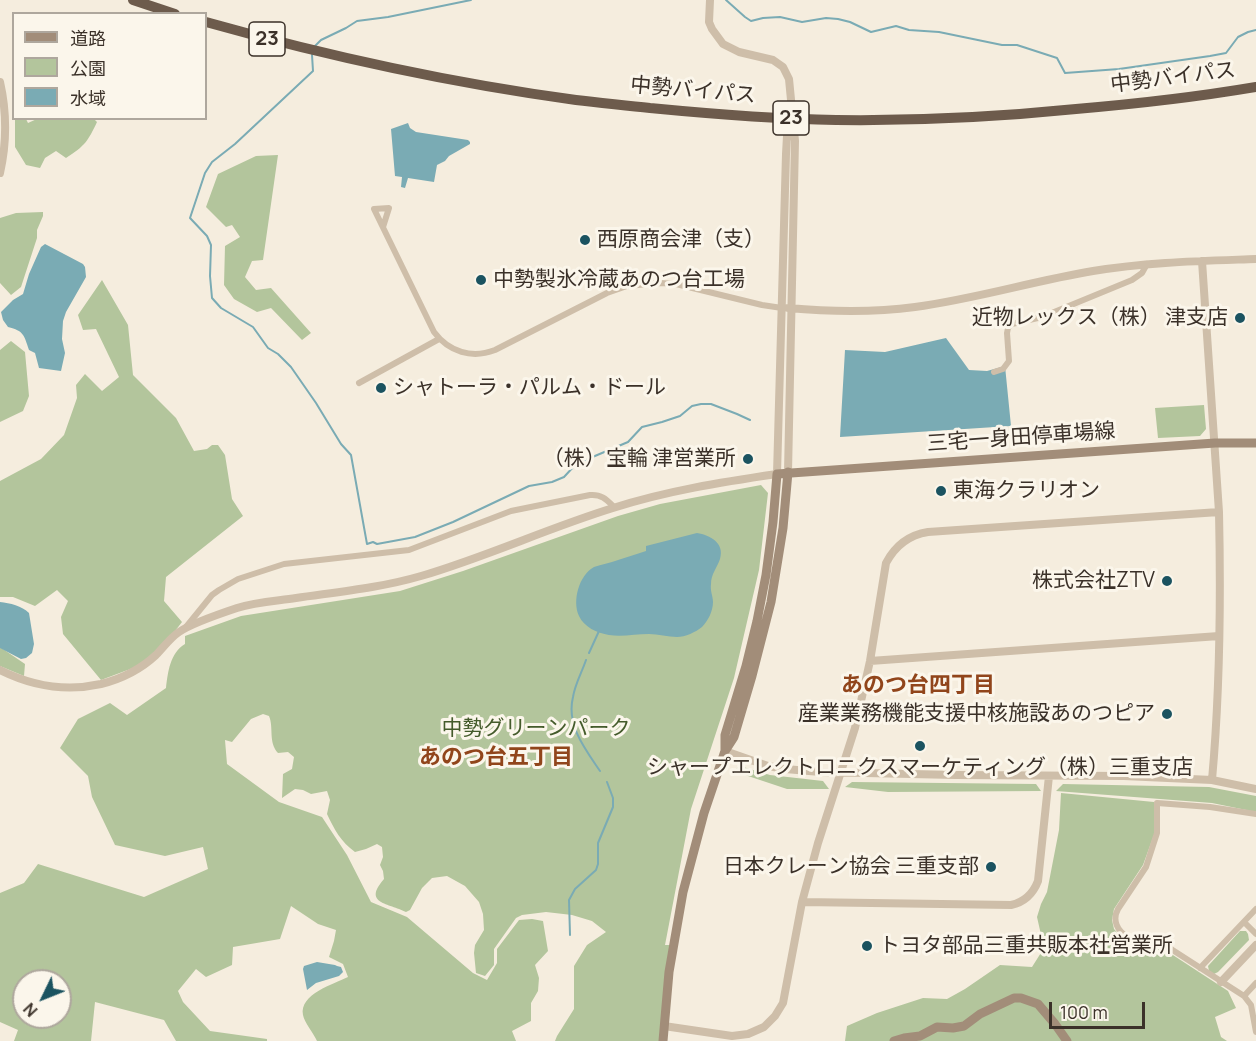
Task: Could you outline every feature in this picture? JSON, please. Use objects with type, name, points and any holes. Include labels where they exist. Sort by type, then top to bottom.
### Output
[{"type":"highway","points":[[133,0],[169,12]]},
{"type":"highway","name":"中勢バイパス","points":[[207,22],[329,54],[432,77],[577,100],[694,112],[836,120],[1028,114],[1122,105],[1256,87]]},
{"type":"main road","name":"三宅一身田停車場線","points":[[777,474],[1215,443],[1256,443]]},
{"type":"main road","points":[[663,1041],[669,972],[683,892],[704,813],[725,751],[734,737],[771,602],[783,528],[788,472]]},
{"type":"main road","points":[[725,751],[725,735],[758,621],[774,522],[777,474]]},
{"type":"main road","points":[[894,1041],[920,1036],[937,1027],[964,1026],[980,1014],[1021,998],[1038,1004],[1056,1024],[1067,1041]]},
{"type":"street","points":[[0,670],[23,681],[51,687],[102,684],[138,669],[186,628],[239,608],[421,576],[614,507],[677,491],[777,474],[795,141],[790,84],[787,72],[779,63],[740,52],[723,44],[709,22],[710,0]]},
{"type":"street","points":[[0,82],[6,124],[0,173]]},
{"type":"street","points":[[383,227],[439,339],[450,348],[474,354],[488,353],[607,293],[620,288],[648,284],[676,284],[762,305],[849,312],[916,307],[1093,271],[1147,264],[1256,259]]},
{"type":"street","points":[[1202,261],[1219,512],[1219,671],[1212,780]]},
{"type":"street","points":[[994,372],[1004,369],[1009,361],[1007,333],[1012,324],[1042,317],[1132,280],[1142,273],[1147,264]]},
{"type":"street","points":[[787,308],[788,472]]},
{"type":"street","points":[[359,383],[439,339]]},
{"type":"street","points":[[186,628],[212,595],[219,590],[238,579],[284,564],[409,550],[511,511],[590,495],[596,494],[604,497],[614,507]]},
{"type":"street","points":[[664,1026],[738,1036],[754,1032],[769,1024],[778,1012],[784,998],[802,902],[818,843],[855,728],[870,661],[886,563],[898,546],[915,535],[928,532],[1219,512]]},
{"type":"street","points":[[870,661],[1219,636]]},
{"type":"street","points":[[725,751],[753,762],[785,769],[820,772],[1124,776],[1212,780],[1256,789]]},
{"type":"street","points":[[802,902],[1011,905],[1024,901],[1032,893],[1038,881],[1049,776]]},
{"type":"street","points":[[1256,814],[1157,802],[1157,833],[1146,867],[1116,914],[1115,921],[1124,935],[1156,940],[1244,996],[1251,1005],[1256,1031]]},
{"type":"street","points":[[1200,968],[1256,909]]},
{"type":"street","points":[[1244,922],[1256,934]]},
{"type":"street","points":[[1221,982],[1256,945]]},
{"type":"street","points":[[1244,996],[1256,983]]},
{"type":"green space","points":[[15,120],[26,120],[28,123],[35,120],[95,120],[97,122],[88,139],[78,150],[66,158],[56,151],[45,158],[40,168],[26,165],[15,147]]},
{"type":"green space","points":[[278,155],[263,260],[252,261],[245,277],[256,290],[271,288],[311,333],[302,340],[271,308],[257,312],[234,299],[224,285],[225,246],[240,237],[232,225],[226,227],[206,207],[218,174],[256,156]]},
{"type":"green space","points":[[43,212],[21,287],[11,295],[0,283],[0,218],[16,213]]},
{"type":"green space","points":[[102,280],[128,325],[133,375],[176,418],[194,451],[218,445],[225,455],[232,499],[243,516],[166,577],[164,601],[182,622],[158,653],[133,668],[101,680],[63,634],[61,617],[68,601],[57,590],[35,606],[13,597],[0,597],[0,481],[41,459],[64,435],[77,398],[76,385],[85,374],[102,391],[119,377],[96,329],[83,330],[78,315]]},
{"type":"green space","points":[[11,341],[25,352],[29,396],[23,411],[0,422],[0,350]]},
{"type":"green space","points":[[1204,405],[1206,429],[1200,436],[1158,438],[1155,408]]},
{"type":"green space","name":"中勢グリーンパーク","points":[[761,485],[768,493],[759,570],[734,678],[691,809],[665,945],[670,945],[659,1041],[555,1041],[574,1009],[574,966],[587,945],[606,932],[592,921],[572,915],[546,912],[516,918],[494,949],[494,965],[485,976],[476,973],[474,953],[475,945],[484,930],[483,914],[479,902],[465,886],[447,876],[432,878],[422,888],[410,910],[406,912],[380,902],[376,893],[384,879],[380,865],[383,857],[382,847],[377,844],[355,852],[342,840],[327,814],[330,800],[327,791],[311,794],[295,789],[282,798],[283,774],[292,769],[294,757],[288,752],[278,753],[275,749],[269,716],[263,714],[251,719],[232,742],[225,740],[227,764],[279,802],[322,817],[347,855],[371,902],[407,917],[473,973],[487,980],[497,963],[497,949],[519,920],[543,921],[548,951],[535,965],[539,978],[538,991],[531,1003],[531,1021],[512,1031],[516,1041],[317,1041],[303,1015],[306,1001],[319,991],[348,977],[343,964],[329,957],[336,930],[318,924],[291,906],[280,939],[233,947],[232,965],[206,977],[196,969],[178,991],[183,1002],[210,1031],[267,1039],[267,1041],[176,1041],[164,1020],[95,1002],[91,1041],[14,1041],[18,1030],[16,1029],[72,1029],[72,969],[12,969],[12,1027],[0,1022],[0,893],[24,883],[38,864],[144,897],[208,869],[203,847],[165,856],[115,845],[92,797],[88,776],[60,748],[78,719],[110,703],[127,715],[166,688],[171,663],[176,652],[185,644],[185,636],[241,616],[400,591],[618,516],[660,504]]},
{"type":"green space","points":[[0,647],[25,664],[24,676],[0,666]]},
{"type":"green space","points":[[740,766],[770,775],[823,781],[829,789],[787,789],[734,770]]},
{"type":"green space","points":[[852,782],[1036,784],[1041,791],[888,792],[845,787]]},
{"type":"green space","points":[[1063,784],[1209,787],[1256,796],[1256,812],[1212,803],[1056,791]]},
{"type":"green space","points":[[1061,793],[1154,802],[1155,832],[1143,865],[1114,909],[1112,920],[1114,929],[1128,941],[1156,944],[1228,991],[1236,1008],[1215,1017],[1221,1037],[1227,1041],[845,1041],[847,1026],[877,1013],[923,998],[947,999],[1000,965],[1032,967],[1044,948],[1037,917],[1047,892],[1059,830]]},
{"type":"green space","points":[[1240,931],[1246,931],[1249,940],[1218,972],[1214,974],[1209,971],[1208,966]]},
{"type":"water","points":[[408,123],[410,128],[416,132],[468,140],[470,144],[437,165],[434,182],[408,178],[405,188],[401,187],[402,177],[395,176],[391,129]]},
{"type":"water","points":[[45,244],[85,267],[86,277],[63,321],[62,339],[65,353],[61,371],[39,368],[35,353],[29,350],[23,334],[8,327],[1,312],[23,294],[29,274],[41,247]]},
{"type":"water","points":[[946,338],[969,370],[987,371],[1005,366],[1011,426],[840,437],[845,350],[885,352]]},
{"type":"water","points":[[697,533],[715,541],[721,553],[711,580],[712,609],[710,616],[700,629],[680,637],[649,634],[614,636],[596,631],[581,620],[576,603],[578,589],[589,571],[596,566],[646,551],[646,546]]},
{"type":"water","points":[[0,602],[16,605],[29,613],[34,644],[32,653],[26,658],[21,659],[0,648]]},
{"type":"water","points":[[317,962],[341,967],[343,972],[339,976],[316,983],[307,990],[304,966]]},
{"type":"waterway","points":[[314,47],[321,40],[357,21],[471,0]]},
{"type":"waterway","points":[[726,0],[751,21],[780,17],[802,22],[826,18],[838,19],[871,32],[896,26],[1002,45],[1017,45],[1057,58],[1065,73],[1119,69],[1226,53],[1238,37],[1256,30]]},
{"type":"waterway","points":[[312,55],[313,71],[235,144],[212,162],[205,173],[190,218],[207,236],[211,245],[212,298],[221,308],[253,327],[268,348],[291,367],[341,444],[351,455],[367,544],[415,537],[453,522],[529,486],[552,482],[564,477],[576,464],[628,442],[642,427],[680,416],[692,406],[711,404],[750,420]]},
{"type":"waterway","points":[[589,653],[599,631]]},
{"type":"waterway","points":[[586,660],[574,692],[572,717],[578,736],[600,771]]},
{"type":"waterway","points":[[570,935],[569,900],[575,889],[596,870],[598,843],[613,807],[613,798],[607,782]]},
{"type":"place","name":"西原商会津（支）","points":[[585,240]]},
{"type":"place","name":"中勢製氷冷蔵あのつ台工場","points":[[481,280]]},
{"type":"place","name":"近物レックス（株） 津支店","points":[[1240,318]]},
{"type":"place","name":"シャトーラ・パルム・ドール","points":[[381,388]]},
{"type":"place","name":"（株）宝輪 津営業所","points":[[748,459]]},
{"type":"place","name":"東海クラリオン","points":[[941,491]]},
{"type":"place","name":"株式会社ZTV","points":[[1167,581]]},
{"type":"place","name":"産業業務機能支援中核施設あのつピア","points":[[1167,714]]},
{"type":"place","name":"シャープエレクトロニクスマーケティング（株）三重支店","points":[[920,746]]},
{"type":"place","name":"日本クレーン協会 三重支部","points":[[991,867]]},
{"type":"place","name":"トヨタ部品三重共販本社営業所","points":[[867,946]]},
{"type":"district","name":"あのつ台四丁目","points":[[918,686]]},
{"type":"district","name":"あのつ台五丁目","points":[[496,758]]}]
